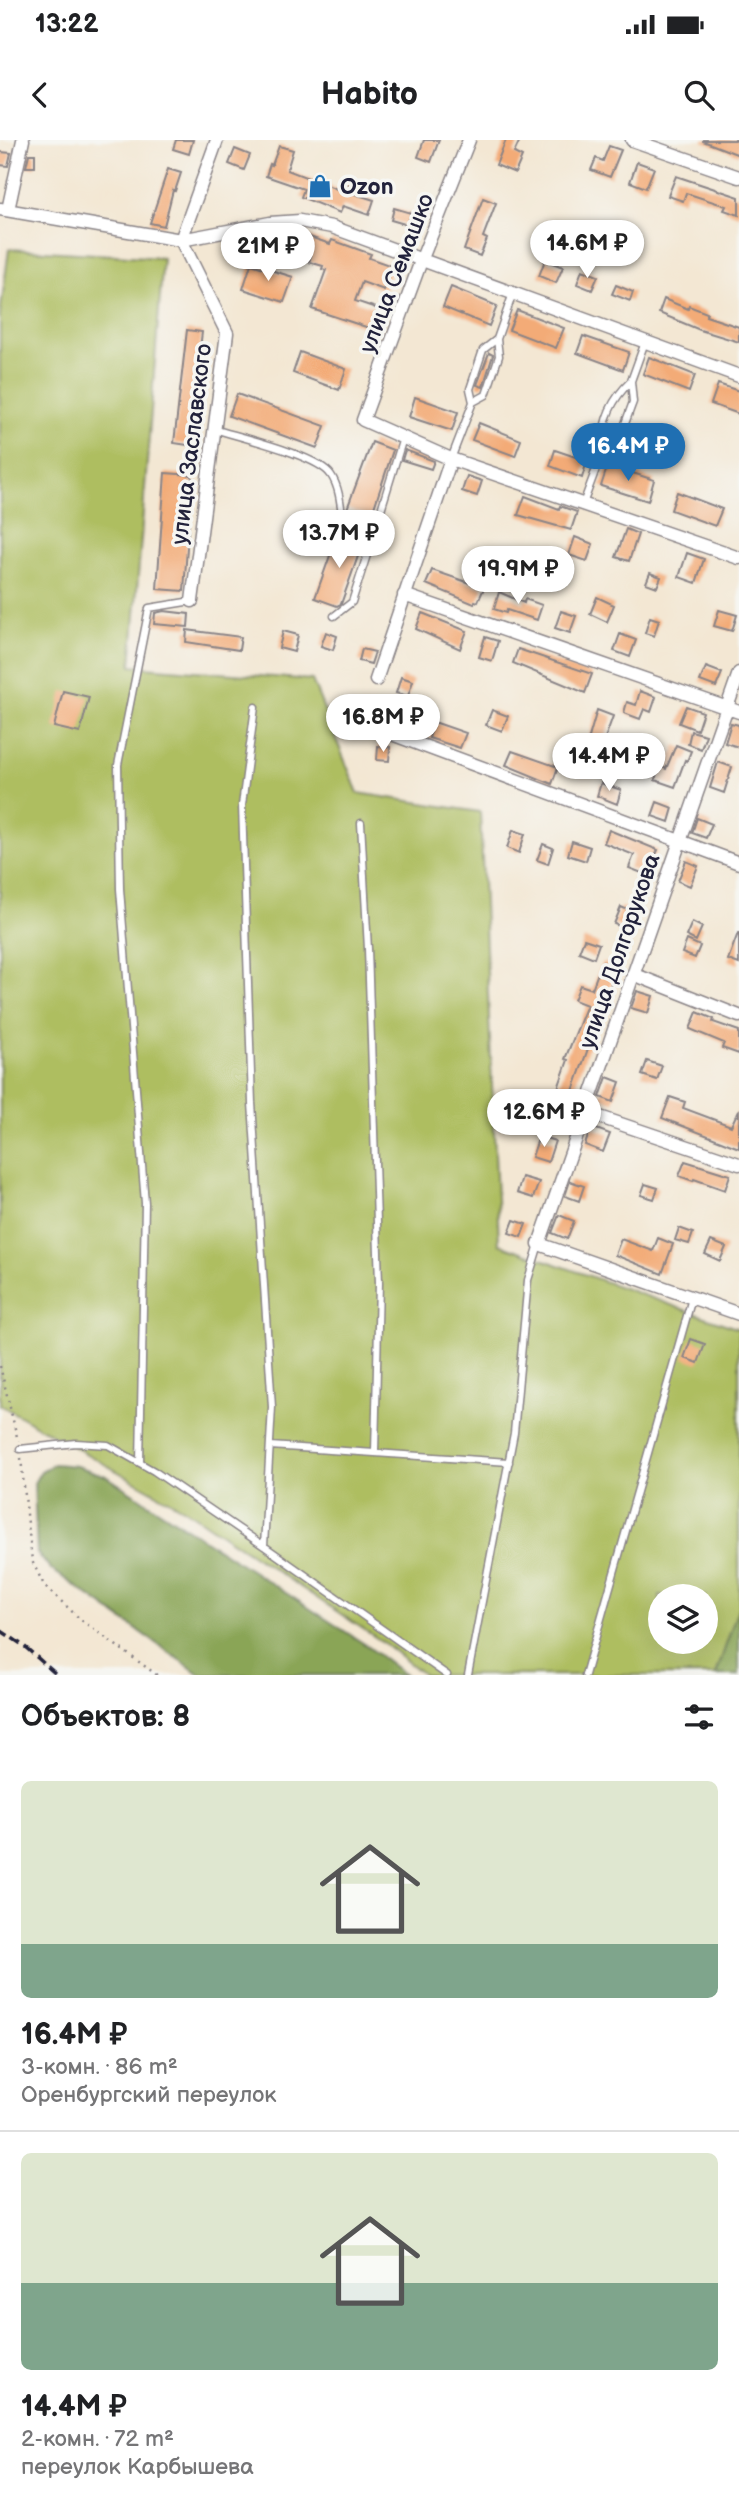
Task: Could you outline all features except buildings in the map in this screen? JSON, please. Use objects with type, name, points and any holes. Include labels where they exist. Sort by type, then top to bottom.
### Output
[{"type":"street","points":[[23,140],[4,209],[181,240],[270,223],[300,221],[332,227],[739,376]]},
{"type":"street","points":[[181,240],[217,140]]},
{"type":"street","name":"улица Семашко","points":[[403,438],[363,420],[469,140]]},
{"type":"street","points":[[632,140],[739,177]]},
{"type":"street","name":"улица Заславского","points":[[181,240],[226,333],[192,601]]},
{"type":"street","points":[[403,438],[452,459],[739,558]]},
{"type":"street","points":[[376,680],[452,459]]},
{"type":"street","points":[[404,595],[733,710]]},
{"type":"street","name":"улица Долгорукова","points":[[538,1244],[680,841],[733,710],[739,673]]},
{"type":"street","points":[[362,723],[739,863]]},
{"type":"street","points":[[633,974],[739,1016]]},
{"type":"street","points":[[585,1112],[739,1164]]},
{"type":"street","points":[[538,1244],[739,1314]]},
{"type":"lane","points":[[452,459],[473,402],[470,389],[483,350],[496,339],[513,293]]},
{"type":"lane","points":[[473,402],[486,395],[499,356],[496,339]]},
{"type":"lane","points":[[603,450],[619,440],[633,402],[631,382],[646,342]]},
{"type":"lane","points":[[583,504],[603,450],[602,432],[616,396],[631,382]]},
{"type":"lane","points":[[214,429],[307,458],[330,473],[337,490],[343,523],[373,536]]},
{"type":"lane","points":[[334,617],[352,602],[403,438]]},
{"type":"lane","points":[[140,1463],[145,1203],[120,889],[118,765],[149,608],[192,601]]},
{"type":"lane","points":[[255,707],[242,805],[252,1103],[272,1407],[264,1546]]},
{"type":"lane","points":[[361,823],[369,963],[379,1283],[375,1452]]},
{"type":"lane","points":[[468,1675],[514,1433],[528,1280],[538,1244]]},
{"type":"lane","points":[[585,1675],[692,1297]]},
{"type":"lane","points":[[20,1449],[76,1443],[108,1445],[140,1463],[264,1546],[447,1675]]},
{"type":"lane","points":[[270,1446],[509,1462]]},
{"type":"path","points":[[0,1366],[20,1449],[32,1561],[44,1585],[82,1620],[157,1675]]},
{"type":"green space","points":[[9,249],[163,258],[131,666],[312,680],[358,793],[480,812],[499,1244],[739,1329],[739,1606],[716,1675],[424,1675],[384,1643],[184,1509],[0,1405],[0,315]]},
{"type":"green space","points":[[54,1464],[77,1466],[106,1476],[366,1645],[405,1675],[201,1675],[51,1569],[37,1553],[34,1483],[41,1471]]},
{"type":"green space","points":[[739,1606],[739,1675],[716,1675]]},
{"type":"railway","points":[[0,1630],[24,1646],[57,1675]]},
{"type":"place","name":"Ozon","points":[[320,186]]}]
